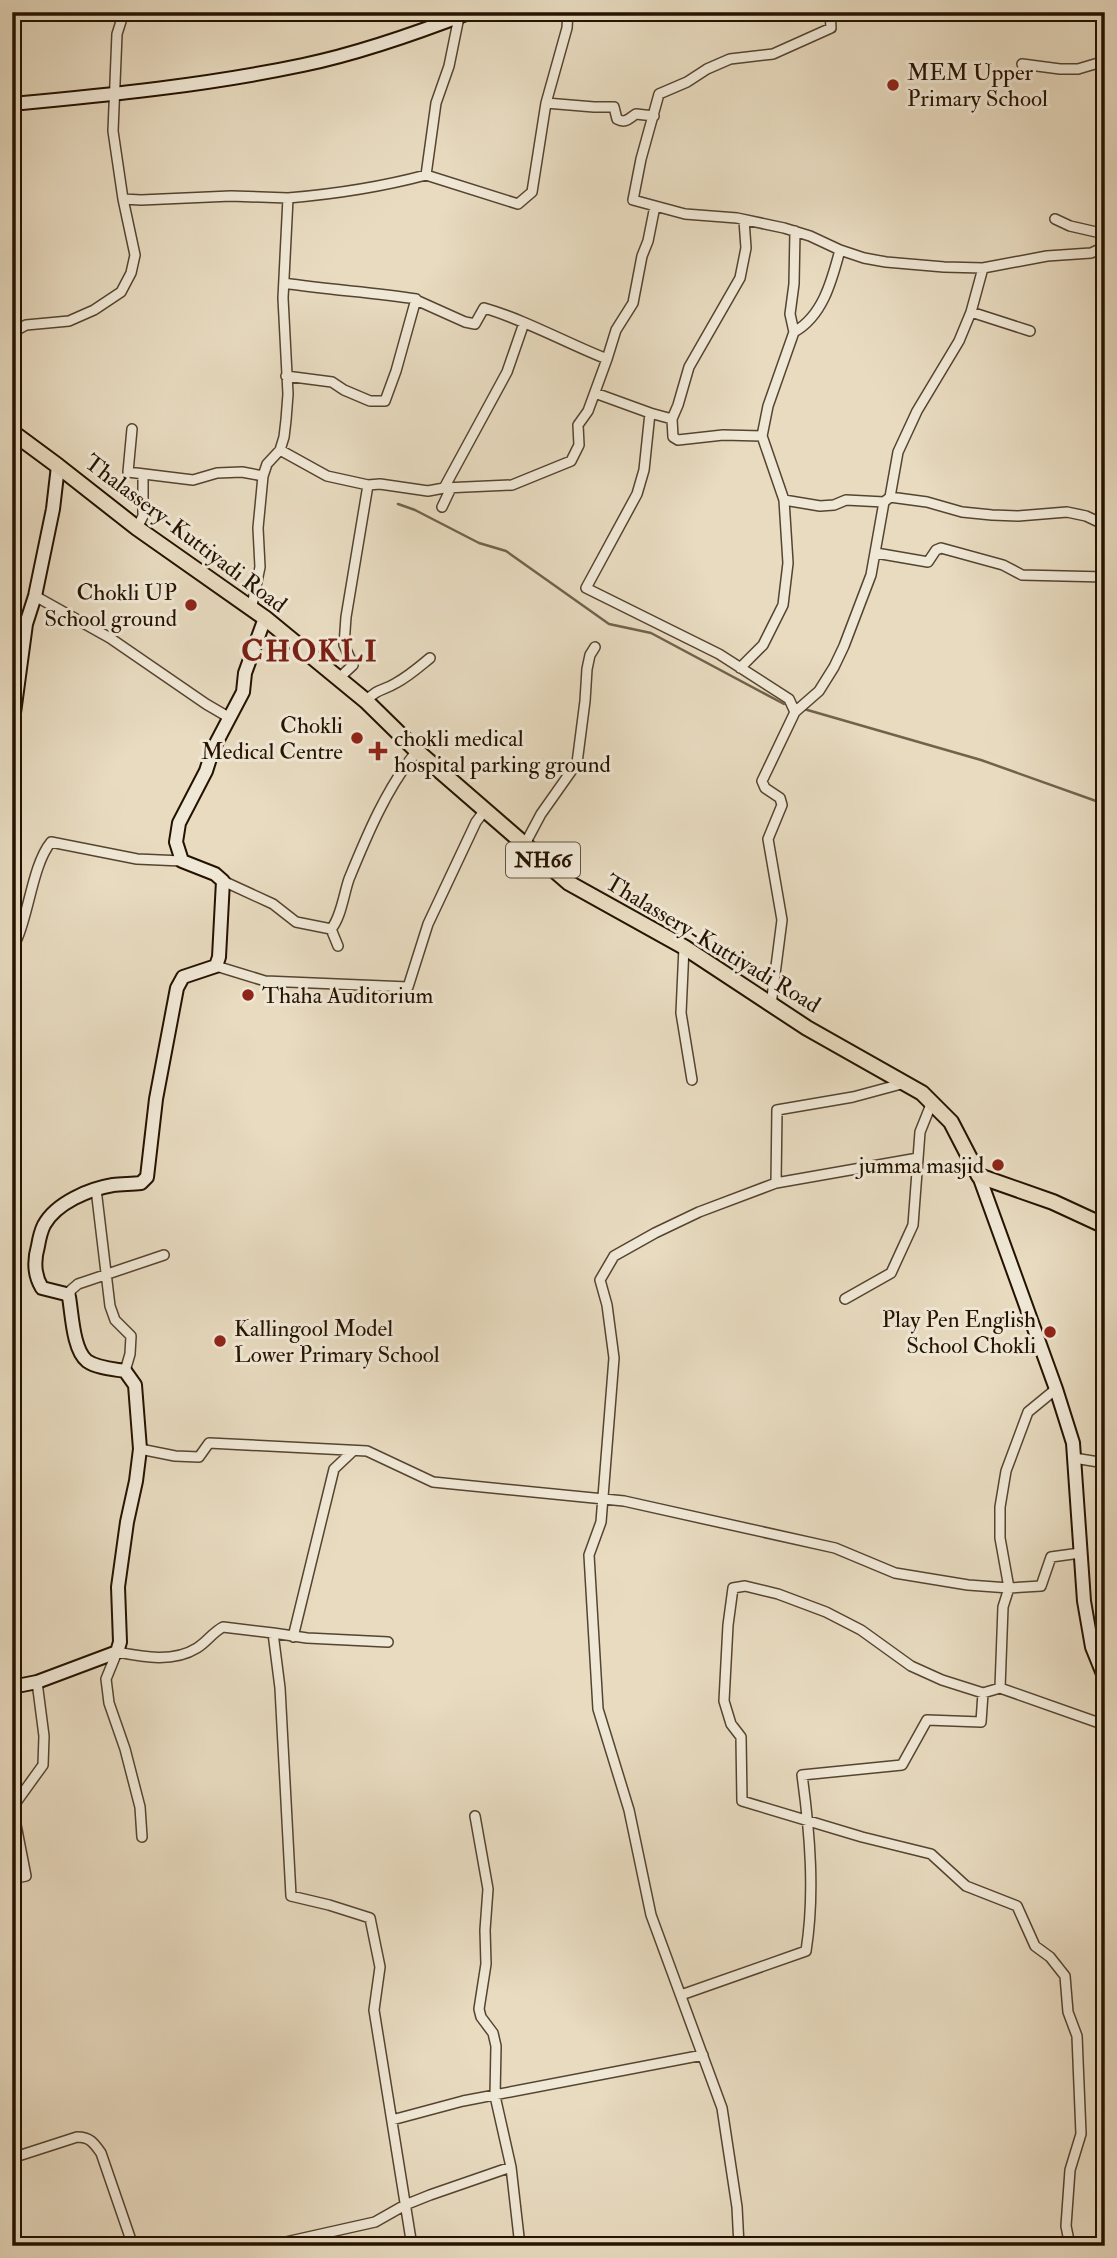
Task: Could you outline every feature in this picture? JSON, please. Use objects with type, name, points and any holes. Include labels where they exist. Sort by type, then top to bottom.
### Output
[{"type":"main road","points":[[12,104],[114,94],[304,65],[408,36],[465,15]]},
{"type":"main road","name":"Thalassery-Kuttiyadi Road","points":[[13,433],[136,528],[265,618],[366,701],[417,751],[569,883],[684,947],[771,1006],[922,1093],[951,1122],[979,1176]]},
{"type":"main road","points":[[12,728],[26,624],[53,509],[58,466]]},
{"type":"main road","points":[[12,1687],[37,1682],[117,1652],[120,1642],[118,1587],[140,1449],[135,1385],[125,1371],[96,1365],[81,1354],[69,1297],[42,1288],[37,1280],[37,1248],[44,1226],[54,1212],[66,1203],[96,1189],[141,1183],[147,1177],[156,1099],[177,988],[183,977],[216,965],[219,957],[223,881],[215,874],[182,861],[176,842],[179,823],[206,771],[212,749],[243,692],[246,673],[265,618]]},
{"type":"main road","points":[[979,1176],[1053,1202],[1105,1226]]},
{"type":"main road","points":[[979,1176],[1073,1443],[1084,1601],[1092,1647],[1105,1679]]},
{"type":"street","points":[[13,433],[13,334],[17,328],[69,320],[94,310],[121,292],[131,273],[135,255],[113,131],[117,34],[124,12]]},
{"type":"street","points":[[123,199],[231,196],[288,198],[327,195],[393,184],[426,175],[518,204],[532,192],[546,103],[567,28],[568,12]]},
{"type":"street","points":[[830,12],[831,29],[773,54],[730,59],[660,94],[641,159],[633,200],[685,215],[744,220],[795,231],[840,250],[886,262],[983,268],[1047,256],[1091,253],[1104,246]]},
{"type":"street","points":[[426,175],[436,103],[465,15]]},
{"type":"street","points":[[1022,64],[1078,69],[1105,61]]},
{"type":"street","points":[[546,103],[614,107],[617,119],[622,122],[628,121],[636,114],[654,116]]},
{"type":"street","points":[[251,610],[260,567],[258,528],[263,476],[267,464],[280,450],[286,420],[288,394],[284,283],[288,198]]},
{"type":"street","points":[[280,450],[327,476],[368,485],[380,484],[428,491],[512,485],[571,461],[579,445],[578,425],[588,411],[616,330],[633,303],[655,206]]},
{"type":"street","points":[[1055,219],[1070,226],[1105,234]]},
{"type":"street","points":[[744,220],[746,248],[740,278],[689,367],[672,419],[673,437],[678,440],[723,435],[762,436]]},
{"type":"street","points":[[740,668],[763,645],[783,605],[788,563],[784,500],[762,436],[768,407],[794,332],[790,314],[794,284],[795,231]]},
{"type":"street","points":[[794,332],[811,319],[829,288],[840,250]]},
{"type":"street","points":[[771,1006],[782,920],[768,839],[782,805],[780,798],[765,788],[762,781],[795,712],[819,691],[834,667],[871,575],[898,452],[917,411],[959,341],[971,312],[983,268]]},
{"type":"street","points":[[284,283],[416,300],[465,323],[475,324],[484,308],[511,315],[571,345],[607,359]]},
{"type":"street","points":[[286,376],[332,382],[370,401],[384,401],[396,371],[416,300]]},
{"type":"street","points":[[971,312],[1030,331]]},
{"type":"street","points":[[12,314],[17,328]]},
{"type":"street","points":[[442,507],[447,488],[507,372],[524,323]]},
{"type":"street","points":[[595,393],[672,419]]},
{"type":"street","points":[[650,413],[644,470],[636,495],[586,588],[719,654],[789,699],[795,712]]},
{"type":"street","points":[[131,429],[128,472],[193,480],[218,473],[242,472],[263,476]]},
{"type":"street","points":[[136,528],[143,516],[143,474]]},
{"type":"street","points":[[338,679],[354,664],[344,645],[346,617],[368,485]]},
{"type":"street","points":[[784,500],[820,506],[834,505],[846,500],[887,499],[927,502],[962,512],[1018,516],[1067,512],[1086,516],[1105,525]]},
{"type":"street","points":[[876,553],[928,562],[936,550],[942,548],[1003,565],[1021,575],[1105,577]]},
{"type":"street","points":[[34,597],[110,638],[230,718]]},
{"type":"street","points":[[12,619],[26,624]]},
{"type":"street","points":[[525,844],[541,814],[577,763],[587,669],[595,647]]},
{"type":"street","points":[[366,701],[382,688],[392,686],[405,678],[430,658]]},
{"type":"street","points":[[331,929],[337,919],[349,878],[377,815],[404,767],[417,751]]},
{"type":"street","points":[[216,965],[265,981],[408,987],[428,923],[475,822],[485,810]]},
{"type":"street","points":[[12,941],[17,939],[24,922],[40,865],[51,842],[137,859],[182,861]]},
{"type":"street","points":[[223,881],[273,904],[296,922],[331,929]]},
{"type":"street","points":[[331,929],[338,946]]},
{"type":"street","points":[[684,947],[681,1013],[692,1080]]},
{"type":"street","points":[[776,1183],[777,1110],[853,1097],[906,1083]]},
{"type":"street","points":[[845,1299],[891,1273],[913,1224],[920,1132],[932,1102]]},
{"type":"street","points":[[739,2246],[737,2207],[722,2108],[652,1916],[629,1810],[598,1709],[589,1555],[601,1522],[614,1358],[607,1305],[600,1280],[614,1256],[699,1212],[776,1183],[918,1158]]},
{"type":"street","points":[[96,1189],[110,1306],[115,1320],[131,1336],[125,1371]]},
{"type":"street","points":[[69,1297],[71,1290],[78,1284],[164,1255]]},
{"type":"street","points":[[1000,1688],[1003,1607],[1009,1588],[1000,1538],[1000,1507],[1006,1471],[1028,1412],[1056,1389]]},
{"type":"street","points":[[140,1449],[175,1456],[199,1457],[209,1443],[367,1451],[433,1482],[624,1501],[835,1548],[895,1573],[968,1585],[1009,1588],[1041,1586],[1051,1557],[1080,1553]]},
{"type":"street","points":[[293,1637],[334,1469],[353,1451]]},
{"type":"street","points":[[1074,1458],[1105,1463]]},
{"type":"street","points":[[1070,2246],[1066,2226],[1070,2170],[1081,2134],[1077,2036],[1068,2012],[1065,1976],[1050,1957],[1035,1946],[1017,1906],[966,1886],[931,1854],[742,1801],[741,1737],[732,1724],[724,1701],[733,1588],[745,1586],[767,1591],[826,1612],[861,1630],[911,1666],[942,1680],[983,1693],[1000,1688],[1105,1725]]},
{"type":"street","points":[[142,1837],[140,1807],[125,1749],[109,1703],[106,1679],[117,1652],[141,1657],[167,1658],[185,1654],[223,1627],[293,1637],[388,1642]]},
{"type":"street","points":[[273,1633],[280,1689],[291,1896],[370,1918],[380,1967],[374,2010],[412,2246]]},
{"type":"street","points":[[12,1808],[43,1765],[44,1737],[37,1682]]},
{"type":"street","points":[[681,1995],[806,1951],[811,1921],[808,1821],[802,1775],[902,1765],[927,1720],[981,1722],[983,1693]]},
{"type":"street","points":[[12,1816],[26,1876],[12,1879]]},
{"type":"street","points":[[475,1816],[488,1889],[486,1964],[479,2008],[481,2017],[493,2033],[496,2046],[495,2096],[511,2167],[520,2246]]},
{"type":"street","points":[[392,2120],[463,2101],[703,2055]]},
{"type":"street","points":[[12,2158],[77,2137],[86,2137],[93,2141],[101,2153],[134,2246]]},
{"type":"street","points":[[268,2246],[375,2222],[405,2205],[511,2167]]},
{"type":"waterway","points":[[398,504],[479,543],[506,551],[609,624],[651,633],[784,704]]},
{"type":"waterway","points":[[804,709],[981,760],[1096,801],[1105,807]]},
{"type":"place","name":"MEM Upper Primary School","points":[[893,85]]},
{"type":"place","name":"Chokli UP School ground","points":[[191,605]]},
{"type":"place","name":"Chokli Medical Centre","points":[[357,738]]},
{"type":"place","name":"chokli medical hospital parking ground","points":[[378,751]]},
{"type":"place","name":"Thaha Auditorium","points":[[248,995]]},
{"type":"place","name":"jumma masjid","points":[[998,1165]]},
{"type":"place","name":"Play Pen English School Chokli","points":[[1050,1332]]},
{"type":"place","name":"Kallingool Model Lower Primary School","points":[[220,1341]]},
{"type":"district","name":"CHOKLI","points":[[310,651]]}]
